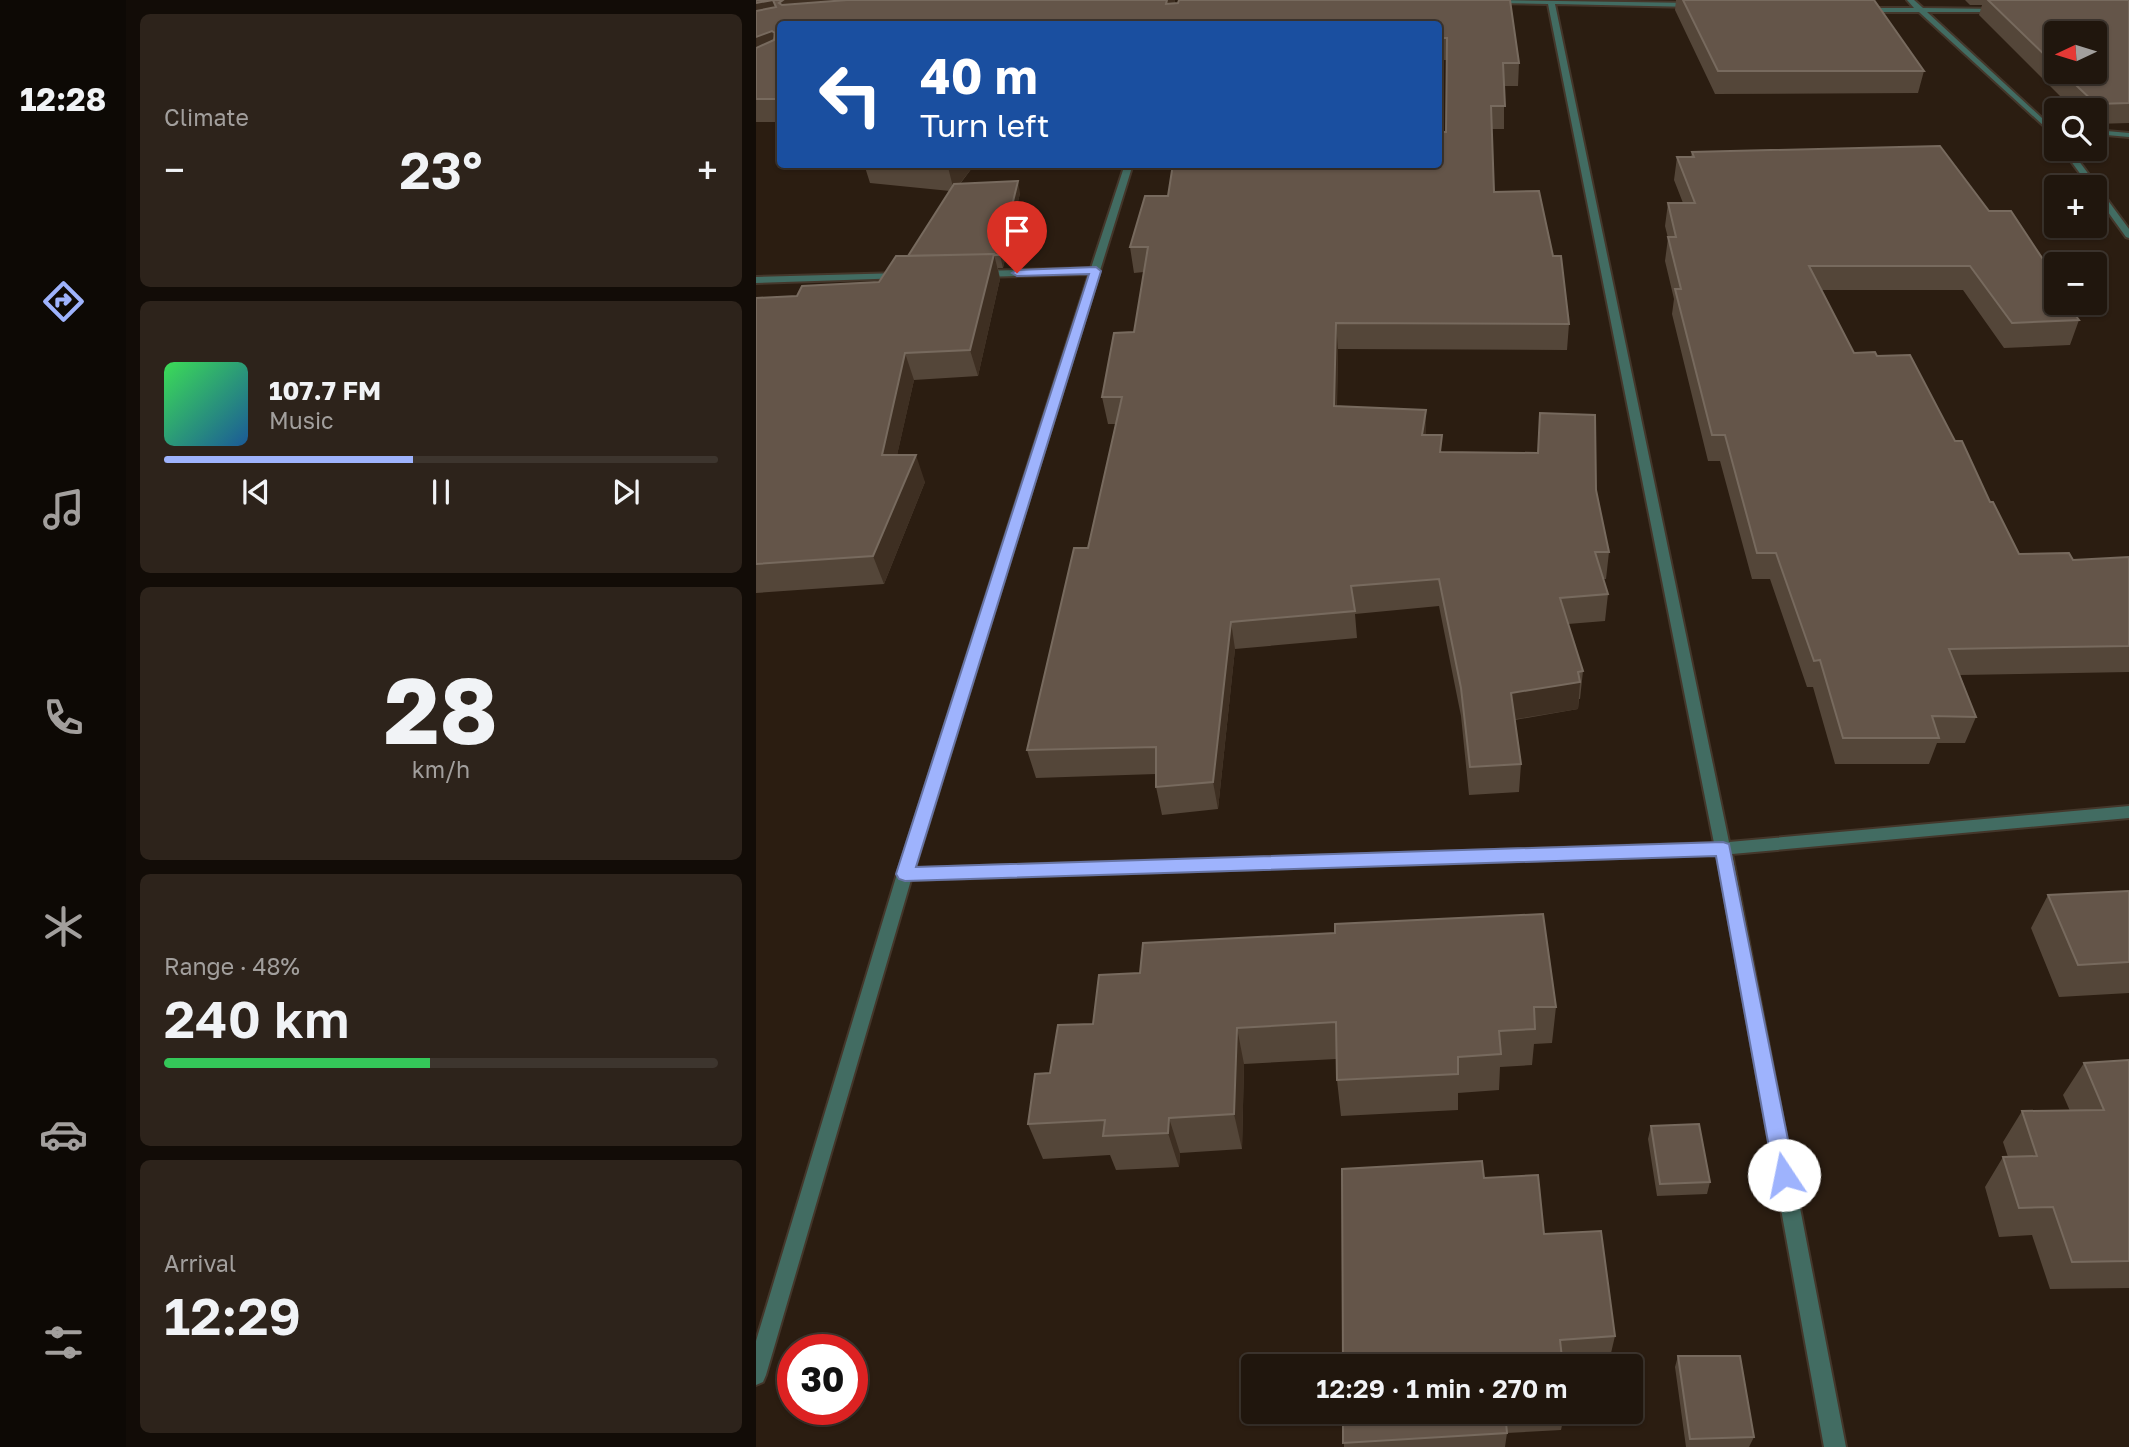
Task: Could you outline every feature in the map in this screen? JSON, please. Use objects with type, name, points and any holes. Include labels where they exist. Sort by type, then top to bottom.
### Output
[{"type":"street","points":[[1910,0],[2044,121]]},
{"type":"street","points":[[1483,1],[1702,5]]},
{"type":"street","points":[[1552,2],[1723,849],[1835,1447]]},
{"type":"street","points":[[1852,9],[2004,9]]},
{"type":"street","points":[[2107,133],[2129,135]]},
{"type":"street","points":[[756,1375],[905,874],[1128,168]]},
{"type":"street","points":[[2107,205],[2129,235]]},
{"type":"street","points":[[974,274],[1096,271]]},
{"type":"street","points":[[756,280],[919,276]]},
{"type":"street","points":[[905,874],[1723,849],[2129,812]]},
{"type":"building","points":[[773,0],[783,0],[779,3],[782,5],[847,0],[1167,0],[1166,4],[1178,3],[1179,0],[1510,0],[1519,63],[1503,63],[1505,106],[1491,106],[1494,192],[1539,191],[1553,256],[1561,256],[1569,324],[1336,323],[1334,406],[1426,410],[1422,435],[1442,435],[1440,452],[1538,453],[1540,413],[1595,415],[1596,490],[1609,552],[1595,552],[1608,594],[1560,598],[1583,671],[1578,672],[1580,682],[1511,693],[1521,764],[1470,767],[1461,688],[1439,579],[1351,586],[1355,611],[1231,622],[1213,782],[1156,787],[1156,747],[1027,750],[1074,548],[1088,548],[1122,397],[1102,397],[1114,333],[1134,332],[1148,247],[1130,247],[1145,196],[1168,196],[1172,168],[1442,168],[1442,132],[1446,132],[1447,38],[1442,38],[1442,21],[777,21],[777,99],[756,99],[756,48],[774,40],[775,33],[772,31],[756,37],[756,11],[776,7]]},
{"type":"building","points":[[1683,0],[1874,0],[1924,71],[1718,71]]},
{"type":"building","points":[[1988,0],[2129,0],[2129,103],[2107,104],[2107,98],[2090,98],[2075,84],[2107,84],[2107,21],[2044,21],[2044,54]]},
{"type":"building","points":[[1940,146],[1989,211],[2011,211],[2044,261],[2044,315],[2075,315],[2079,320],[2012,323],[1970,266],[1809,266],[1854,353],[1875,352],[1877,356],[1910,355],[1955,441],[1962,441],[1990,502],[1993,502],[2019,554],[2069,553],[2073,560],[2129,557],[2129,646],[1949,649],[1976,717],[1932,716],[1939,738],[1843,738],[1820,660],[1814,661],[1776,553],[1757,553],[1725,435],[1712,435],[1675,289],[1681,289],[1668,237],[1676,237],[1668,203],[1695,203],[1677,157],[1694,157],[1692,152]]},
{"type":"building","points":[[1018,181],[1000,255],[908,256],[954,184]]},
{"type":"building","points":[[994,254],[970,350],[905,353],[882,455],[916,455],[873,556],[756,564],[756,298],[797,296],[802,286],[879,282],[896,256]]},
{"type":"building","points":[[2129,891],[2129,962],[2078,965],[2048,895]]},
{"type":"building","points":[[1543,914],[1556,1007],[1534,1007],[1535,1029],[1499,1031],[1501,1054],[1458,1057],[1458,1074],[1337,1080],[1336,1022],[1237,1028],[1234,1114],[1169,1118],[1168,1133],[1103,1136],[1105,1120],[1028,1124],[1035,1074],[1050,1073],[1058,1025],[1093,1024],[1099,975],[1140,973],[1143,943],[1335,933],[1335,924]]},
{"type":"building","points":[[2129,1060],[2129,1261],[2072,1262],[2053,1207],[2019,1208],[2003,1157],[2037,1156],[2022,1111],[2104,1110],[2084,1063]]},
{"type":"building","points":[[1699,1124],[1710,1182],[1660,1184],[1651,1126]]},
{"type":"building","points":[[1482,1161],[1484,1178],[1538,1175],[1544,1234],[1601,1231],[1615,1336],[1560,1340],[1562,1354],[1343,1354],[1342,1169]]},
{"type":"building","points":[[1678,1356],[1740,1356],[1754,1437],[1690,1439]]},
{"type":"building","points":[[1343,1424],[1506,1424],[1507,1433],[1343,1443]]},
{"type":"route","points":[[1017,273],[1096,271],[905,874],[1723,849],[1784,1175]]}]
